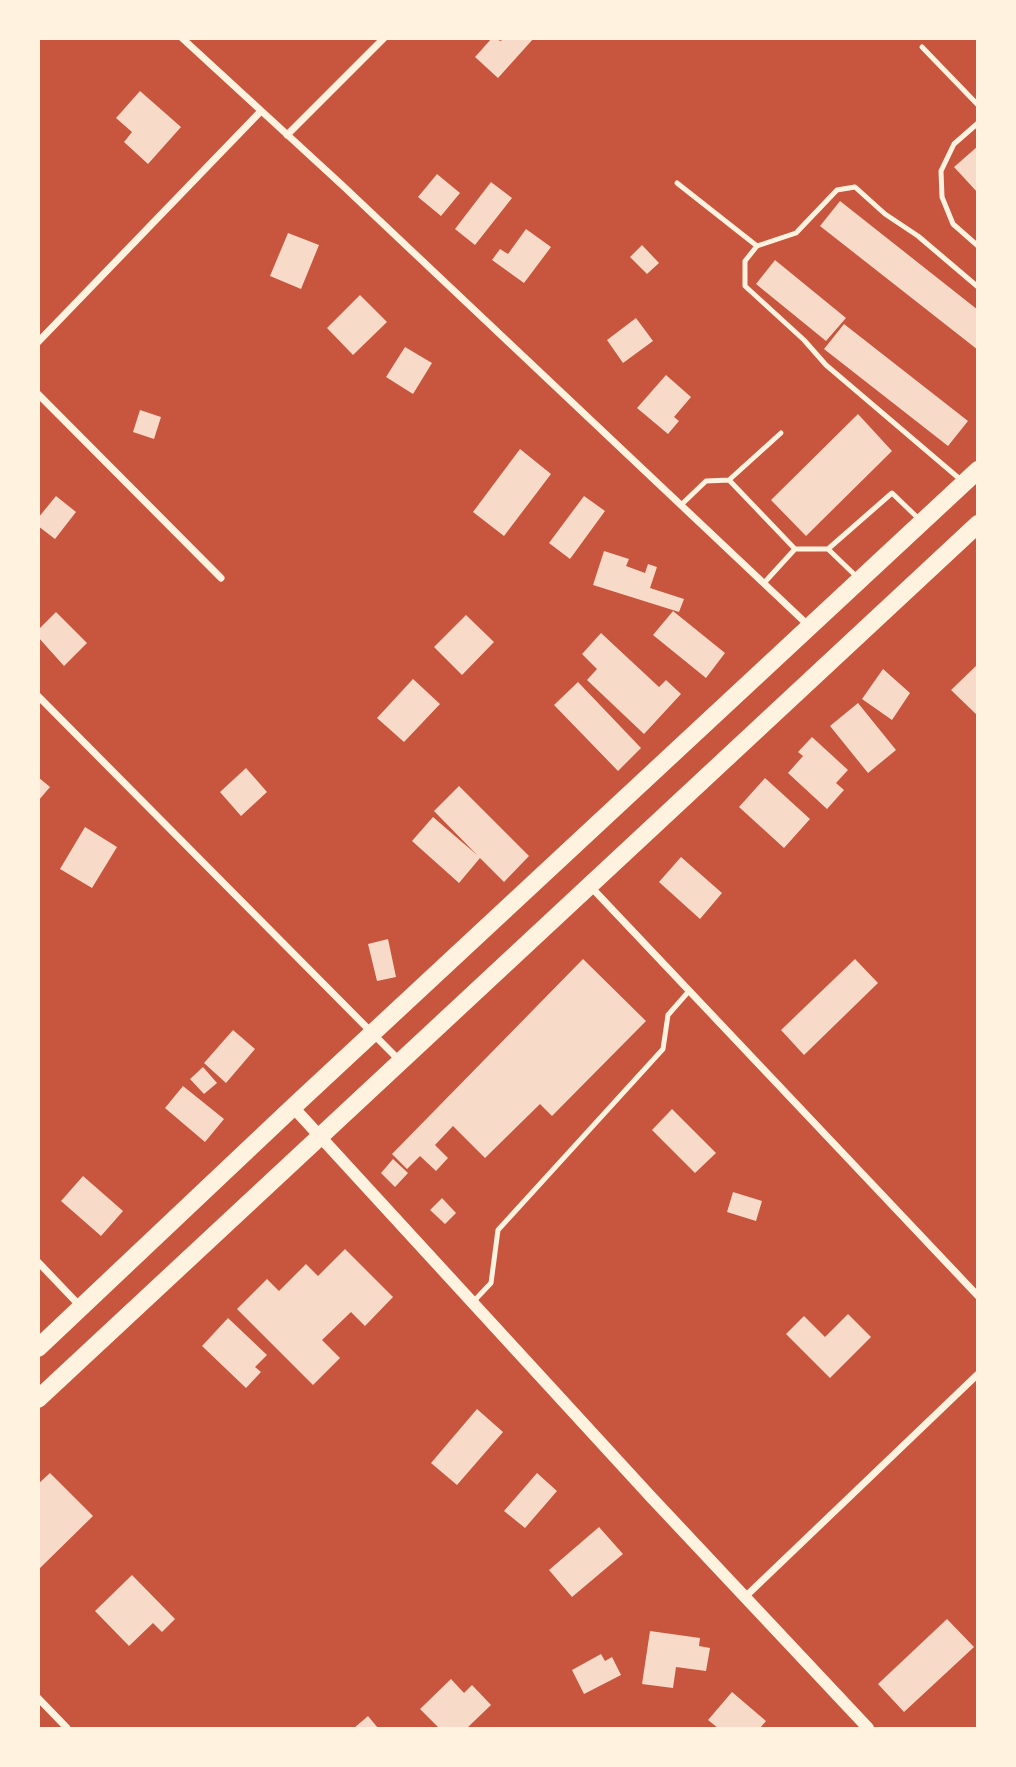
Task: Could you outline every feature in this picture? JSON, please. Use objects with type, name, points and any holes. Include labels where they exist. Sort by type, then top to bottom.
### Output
[{"type":"main road","points":[[38,1348],[971,476]]},
{"type":"main road","points":[[38,1399],[978,524]]},
{"type":"street","points":[[182,38],[810,626]]},
{"type":"street","points":[[287,135],[384,38]]},
{"type":"street","points":[[38,342],[261,111]]},
{"type":"street","points":[[38,394],[221,578]]},
{"type":"street","points":[[38,696],[400,1061]]},
{"type":"street","points":[[589,885],[978,1296]]},
{"type":"street","points":[[293,1107],[868,1728]]},
{"type":"street","points":[[38,1262],[81,1307]]},
{"type":"street","points":[[745,1597],[978,1374]]},
{"type":"street","points":[[38,1698],[67,1728]]},
{"type":"lane","points":[[922,47],[978,105]]},
{"type":"lane","points":[[978,123],[954,144],[942,171],[942,197],[953,224],[978,246]]},
{"type":"lane","points":[[677,183],[757,246]]},
{"type":"lane","points":[[971,476],[826,365],[804,340],[745,286],[745,261],[757,246],[796,233],[837,190],[855,187],[978,287]]},
{"type":"lane","points":[[681,505],[706,481],[729,480],[781,433]]},
{"type":"lane","points":[[729,480],[795,549],[828,549],[892,493],[922,522]]},
{"type":"lane","points":[[764,583],[795,549]]},
{"type":"lane","points":[[828,549],[860,580]]},
{"type":"lane","points":[[473,1302],[491,1283],[498,1230],[663,1049],[668,1015],[689,991]]},
{"type":"building","points":[[492,38],[501,41],[503,38],[534,38],[498,78],[475,57]]},
{"type":"building","points":[[140,91],[181,127],[148,164],[124,142],[132,132],[116,118]]},
{"type":"building","points":[[978,146],[978,193],[954,167]]},
{"type":"building","points":[[437,174],[460,193],[441,216],[418,197]]},
{"type":"building","points":[[491,182],[512,198],[475,245],[455,229]]},
{"type":"building","points":[[840,201],[978,310],[978,350],[820,226]]},
{"type":"building","points":[[526,229],[551,247],[524,283],[492,260],[500,249],[508,254]]},
{"type":"building","points":[[288,233],[319,245],[301,289],[270,276]]},
{"type":"building","points":[[642,245],[659,263],[647,274],[630,257]]},
{"type":"building","points":[[775,260],[846,318],[826,341],[756,284]]},
{"type":"building","points":[[360,295],[387,322],[353,355],[327,328]]},
{"type":"building","points":[[636,318],[653,341],[623,363],[607,340]]},
{"type":"building","points":[[844,324],[968,421],[948,446],[824,349]]},
{"type":"building","points":[[405,347],[432,363],[413,394],[386,377]]},
{"type":"building","points":[[666,375],[691,397],[674,417],[679,421],[668,434],[637,408]]},
{"type":"building","points":[[140,410],[161,417],[154,439],[133,432]]},
{"type":"building","points":[[858,414],[892,451],[806,536],[771,500]]},
{"type":"building","points":[[520,449],[551,474],[504,536],[473,512]]},
{"type":"building","points":[[56,496],[76,512],[55,539],[38,526],[38,518]]},
{"type":"building","points":[[584,496],[605,511],[570,559],[549,543]]},
{"type":"building","points":[[604,551],[629,559],[626,566],[645,573],[648,564],[657,567],[650,588],[684,599],[679,612],[593,585]]},
{"type":"building","points":[[673,611],[725,653],[706,678],[653,635]]},
{"type":"building","points":[[56,612],[87,643],[64,666],[38,637],[38,630]]},
{"type":"building","points":[[466,615],[494,642],[462,675],[434,647]]},
{"type":"building","points":[[601,633],[659,687],[666,680],[681,694],[644,734],[587,680],[597,669],[582,654]]},
{"type":"building","points":[[978,664],[978,716],[951,690]]},
{"type":"building","points":[[883,669],[910,693],[892,720],[862,699]]},
{"type":"building","points":[[413,679],[440,704],[404,742],[377,718]]},
{"type":"building","points":[[578,682],[641,748],[618,771],[554,705]]},
{"type":"building","points":[[858,703],[896,750],[868,773],[830,726]]},
{"type":"building","points":[[812,737],[848,770],[836,783],[844,790],[827,809],[788,773],[803,756],[798,752]]},
{"type":"building","points":[[246,768],[267,792],[241,816],[220,792]]},
{"type":"building","points":[[38,777],[50,787],[38,801]]},
{"type":"building","points":[[765,778],[810,819],[784,848],[739,807]]},
{"type":"building","points":[[459,786],[529,856],[504,882],[480,858],[459,883],[412,841],[433,817],[477,855],[434,811]]},
{"type":"building","points":[[85,827],[117,847],[92,888],[60,869]]},
{"type":"building","points":[[681,857],[722,893],[700,919],[659,882]]},
{"type":"building","points":[[388,939],[396,977],[377,981],[368,944]]},
{"type":"building","points":[[583,959],[646,1021],[552,1116],[540,1104],[485,1158],[453,1126],[435,1145],[448,1158],[436,1171],[420,1156],[407,1169],[392,1154]]},
{"type":"building","points":[[855,959],[878,983],[804,1055],[781,1030]]},
{"type":"building","points":[[233,1030],[255,1049],[226,1083],[204,1063]]},
{"type":"building","points":[[203,1067],[217,1083],[204,1094],[190,1079]]},
{"type":"building","points":[[183,1086],[224,1119],[205,1142],[165,1108]]},
{"type":"building","points":[[672,1109],[716,1153],[695,1173],[652,1130]]},
{"type":"building","points":[[393,1159],[408,1173],[395,1187],[381,1173]]},
{"type":"building","points":[[83,1176],[123,1211],[101,1236],[61,1201]]},
{"type":"building","points":[[733,1192],[762,1201],[756,1221],[727,1212]]},
{"type":"building","points":[[442,1198],[456,1213],[445,1224],[430,1210]]},
{"type":"building","points":[[345,1249],[393,1297],[365,1326],[351,1312],[322,1340],[340,1358],[313,1385],[237,1309],[267,1279],[279,1291],[306,1264],[318,1276]]},
{"type":"building","points":[[848,1314],[871,1337],[830,1378],[786,1334],[804,1316],[825,1337]]},
{"type":"building","points":[[228,1318],[267,1355],[255,1367],[261,1372],[246,1388],[202,1346]]},
{"type":"building","points":[[477,1409],[503,1432],[457,1485],[431,1463]]},
{"type":"building","points":[[50,1473],[93,1516],[38,1570],[38,1484]]},
{"type":"building","points":[[537,1473],[557,1491],[525,1528],[504,1511]]},
{"type":"building","points":[[599,1527],[623,1554],[572,1597],[549,1570]]},
{"type":"building","points":[[132,1575],[175,1619],[162,1632],[153,1623],[129,1646],[95,1611]]},
{"type":"building","points":[[947,1619],[974,1647],[904,1712],[878,1684]]},
{"type":"building","points":[[650,1631],[700,1638],[699,1646],[710,1648],[706,1671],[676,1667],[673,1688],[642,1684]]},
{"type":"building","points":[[601,1654],[605,1661],[612,1657],[621,1675],[584,1694],[572,1670]]},
{"type":"building","points":[[451,1679],[464,1693],[472,1685],[491,1705],[467,1728],[439,1728],[420,1709]]},
{"type":"building","points":[[732,1692],[766,1721],[760,1728],[718,1728],[708,1720]]},
{"type":"building","points":[[368,1716],[378,1728],[354,1728]]}]
